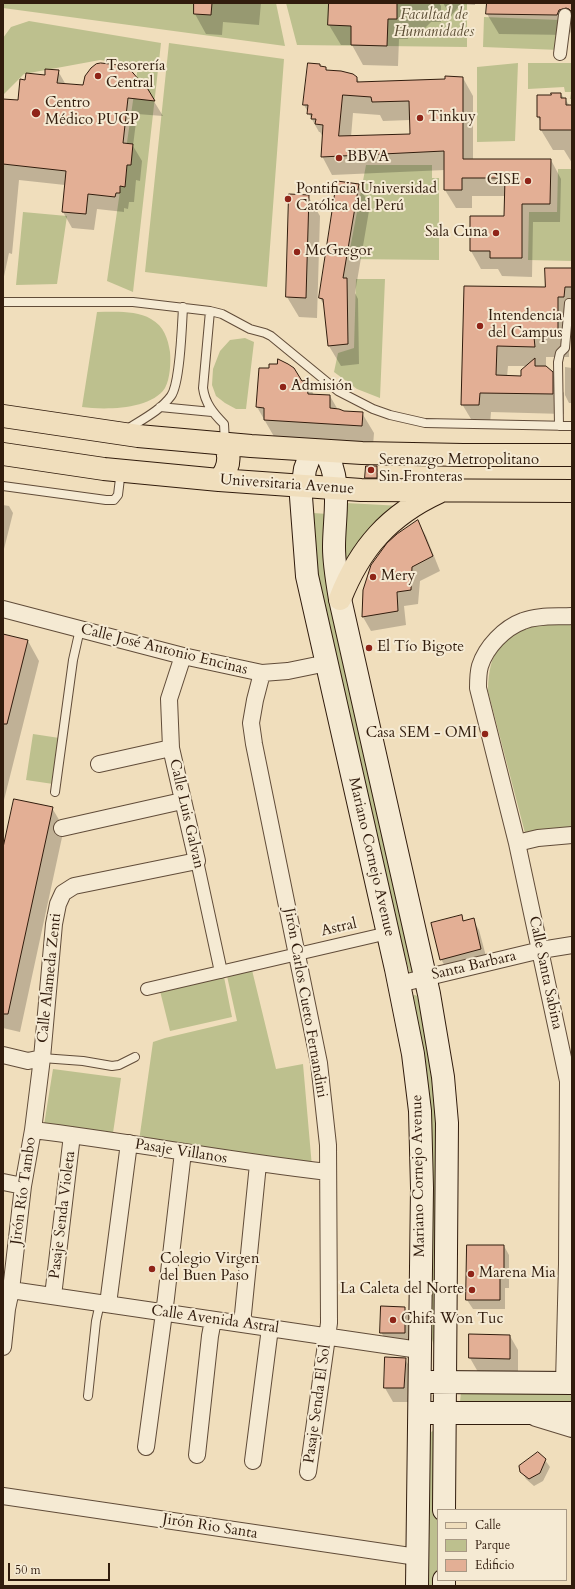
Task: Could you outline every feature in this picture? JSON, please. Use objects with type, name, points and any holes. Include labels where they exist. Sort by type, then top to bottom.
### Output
[{"type":"main road","points":[[6,417],[120,434],[225,444],[362,453],[572,455]]},
{"type":"main road","points":[[219,480],[223,476],[228,464],[228,450],[225,444]]},
{"type":"main road","name":"Mariano Cornejo Avenue","points":[[417,1586],[422,1188],[420,1111],[413,1054],[399,984],[307,576],[303,534],[302,486],[305,469],[318,450],[332,464],[334,471],[334,563],[340,599],[434,1016],[443,1077],[447,1123],[444,1509]]},
{"type":"main road","name":"Universitaria Avenue","points":[[3,454],[121,470],[219,480],[361,490],[572,491]]},
{"type":"main road","points":[[340,599],[356,563],[379,533],[408,508],[441,491]]},
{"type":"main road","points":[[419,1382],[568,1383]]},
{"type":"main road","points":[[418,1413],[572,1413]]},
{"type":"street","points":[[560,54],[565,15]]},
{"type":"street","name":"Calle José Antonio Encinas","points":[[3,609],[183,656],[262,673],[288,670],[327,662]]},
{"type":"street","name":"Calle Santa Sabina","points":[[568,1383],[570,1264],[568,1058],[541,950],[518,843],[478,688],[480,666],[490,647],[504,631],[523,621],[544,617],[572,616]]},
{"type":"street","name":"Calle Luis Galvan","points":[[183,656],[169,699],[171,748],[221,972]]},
{"type":"street","name":"Jirón Carlos Cueto Fernandini","points":[[262,673],[251,722],[254,744],[319,1063],[328,1145],[330,1323],[327,1336]]},
{"type":"street","points":[[99,764],[171,748]]},
{"type":"street","points":[[62,828],[182,801]]},
{"type":"street","points":[[518,843],[538,838],[572,835]]},
{"type":"street","name":"Calle Alameda Zenti","points":[[42,1058],[54,924],[58,904],[63,893],[74,886],[86,883],[196,861]]},
{"type":"street","name":"Astral","points":[[147,989],[388,933]]},
{"type":"street","name":"Santa Barbara","points":[[399,984],[541,950],[572,945]]},
{"type":"street","points":[[3,1055],[28,1061],[42,1058]]},
{"type":"street","name":"Jirón Río Tambo","points":[[3,1347],[5,1309],[11,1290],[23,1186],[33,1130],[42,1058]]},
{"type":"street","name":"Pasaje Villanos","points":[[33,1130],[129,1143],[258,1164],[328,1172]]},
{"type":"street","name":"Pasaje Senda Violeta","points":[[53,1296],[72,1135]]},
{"type":"street","points":[[104,1303],[129,1143]]},
{"type":"street","points":[[146,1446],[164,1312],[182,1152]]},
{"type":"street","points":[[242,1324],[258,1164]]},
{"type":"street","points":[[3,1182],[23,1186]]},
{"type":"street","name":"Calle Avenida Astral","points":[[11,1290],[419,1350]]},
{"type":"street","points":[[197,1455],[213,1320]]},
{"type":"street","points":[[253,1460],[270,1328]]},
{"type":"street","name":"Pasaje Senda El Sol","points":[[308,1472],[327,1336]]},
{"type":"street","points":[[529,1413],[572,1428]]},
{"type":"street","name":"Jirón Rio Santa","points":[[3,1496],[417,1558]]},
{"type":"lane","points":[[3,302],[129,302],[210,311],[222,314],[242,326],[271,336],[338,391],[373,409],[390,415],[425,422],[572,426]]},
{"type":"lane","points":[[559,426],[558,362],[560,353],[565,348],[569,303]]},
{"type":"lane","points":[[120,434],[160,407],[172,395],[177,380],[183,307]]},
{"type":"lane","points":[[210,311],[203,388],[204,398],[212,412],[224,424],[225,444]]},
{"type":"lane","points":[[160,407],[212,412]]},
{"type":"lane","points":[[3,486],[114,500],[118,495],[121,470]]},
{"type":"lane","points":[[55,792],[73,660],[80,629]]},
{"type":"lane","points":[[42,1058],[83,1061],[112,1066],[119,1065],[135,1057]]},
{"type":"lane","points":[[88,1396],[96,1321],[104,1303]]},
{"type":"green space","points":[[3,3],[276,3],[285,46],[3,8]]},
{"type":"green space","name":"Facultad de Humanidades","points":[[286,3],[467,3],[467,47],[297,45]]},
{"type":"green space","points":[[484,17],[560,20],[559,50],[483,47]]},
{"type":"green space","points":[[29,21],[161,43],[133,292],[107,281],[138,66],[100,60],[24,74],[3,95],[3,38],[11,27]]},
{"type":"green space","points":[[169,43],[284,59],[267,287],[145,272]]},
{"type":"green space","points":[[518,63],[515,141],[477,142],[477,67]]},
{"type":"green space","points":[[528,63],[572,63],[572,99],[570,99],[571,92],[565,92],[564,87],[528,89]]},
{"type":"green space","points":[[366,165],[432,165],[432,178],[439,178],[439,260],[348,259]]},
{"type":"green space","points":[[558,169],[572,169],[572,261],[528,260],[529,212],[557,212]]},
{"type":"green space","points":[[23,212],[67,216],[57,284],[16,285]]},
{"type":"green space","points":[[356,279],[385,279],[380,398],[357,389],[334,372],[338,353],[354,348]]},
{"type":"green space","points":[[97,312],[125,312],[139,314],[151,319],[162,329],[167,338],[169,347],[169,376],[165,388],[149,401],[126,407],[82,407]]},
{"type":"green space","points":[[245,338],[254,342],[246,409],[236,409],[216,396],[212,385],[213,369],[220,351],[230,340]]},
{"type":"green space","points":[[346,503],[402,506],[344,565]]},
{"type":"green space","points":[[313,513],[328,514],[417,971],[410,974],[405,956],[398,948],[315,578]]},
{"type":"green space","points":[[537,623],[572,623],[572,831],[525,833],[488,691],[491,665],[494,655],[499,647],[514,634]]},
{"type":"green space","points":[[33,734],[66,739],[60,785],[26,780]]},
{"type":"green space","points":[[252,970],[276,1069],[303,1064],[312,1167],[139,1141],[153,1042],[237,1021],[227,976]]},
{"type":"green space","points":[[224,977],[232,1017],[170,1031],[160,991]]},
{"type":"green space","points":[[409,996],[417,996],[440,1077],[435,1349],[432,1339],[433,1170],[431,1118],[427,1083]]},
{"type":"green space","points":[[53,1069],[121,1078],[113,1133],[44,1125]]},
{"type":"green space","points":[[572,1391],[572,1406],[460,1402],[461,1392]]},
{"type":"green space","points":[[440,1431],[439,1509],[437,1509],[437,1581],[442,1586],[429,1586],[431,1432]]},
{"type":"building","points":[[194,3],[212,3],[211,15],[194,14]]},
{"type":"building","points":[[329,3],[397,3],[397,19],[388,19],[387,46],[351,45],[351,26],[328,25]]},
{"type":"building","points":[[487,3],[572,3],[572,12],[566,8],[559,10],[557,15],[486,14]]},
{"type":"building","points":[[101,63],[127,66],[140,81],[143,81],[155,101],[128,98],[123,143],[133,144],[131,165],[127,165],[125,187],[120,186],[120,193],[116,193],[115,197],[88,194],[86,214],[62,212],[66,171],[3,164],[3,99],[18,100],[20,79],[25,80],[26,73],[45,75],[45,69],[59,70],[57,83],[83,85],[85,76],[91,68],[96,64]]},
{"type":"building","points":[[308,63],[320,64],[320,66],[326,67],[326,70],[341,71],[353,74],[357,77],[357,82],[445,79],[445,76],[463,77],[463,159],[551,159],[550,204],[522,204],[522,258],[490,258],[490,251],[470,251],[470,216],[504,216],[505,178],[462,178],[462,190],[444,190],[444,151],[321,157],[323,125],[315,124],[316,119],[311,119],[312,114],[307,114],[308,105],[303,105]],"holes":[[[343,95],[371,97],[372,102],[409,101],[410,134],[339,136]]]},
{"type":"building","points":[[551,93],[561,93],[561,98],[566,98],[566,105],[572,105],[572,130],[540,130],[540,117],[537,117],[537,95],[551,95]]},
{"type":"building","points":[[337,181],[359,184],[343,278],[347,278],[348,344],[328,346],[323,299],[319,298]]},
{"type":"building","name":"McGregor","points":[[289,194],[309,195],[306,298],[286,297]]},
{"type":"building","points":[[545,268],[572,268],[572,287],[565,287],[564,297],[558,297],[558,337],[534,337],[535,347],[497,346],[496,375],[521,376],[521,370],[535,358],[535,366],[546,366],[553,372],[553,394],[480,393],[479,405],[461,405],[464,286],[545,287]]},
{"type":"building","name":"Admisión","points":[[278,359],[294,368],[302,381],[306,380],[308,394],[330,395],[330,408],[344,411],[363,412],[362,426],[264,420],[264,408],[256,407],[259,368],[269,368],[269,364],[277,364]]},
{"type":"building","name":"Serenazgo Metropolitano Sin Fronteras","points":[[366,466],[377,466],[377,478],[365,478]]},
{"type":"building","points":[[418,520],[433,556],[412,567],[411,590],[397,592],[398,611],[362,617],[363,590],[371,565],[387,543],[397,534]]},
{"type":"building","points":[[3,634],[28,640],[7,724],[3,724]]},
{"type":"building","points":[[14,799],[53,807],[8,1014],[3,1014],[3,848]]},
{"type":"building","points":[[462,915],[463,921],[474,918],[481,949],[440,960],[431,923]]},
{"type":"building","points":[[467,1245],[504,1245],[504,1278],[500,1278],[500,1300],[466,1300]]},
{"type":"building","name":"Chifa Won Tuc","points":[[381,1306],[405,1307],[405,1333],[380,1333]]},
{"type":"building","points":[[469,1334],[510,1335],[510,1359],[469,1358]]},
{"type":"building","points":[[385,1357],[406,1358],[404,1388],[384,1388]]},
{"type":"building","points":[[538,1452],[546,1459],[540,1473],[529,1479],[520,1472],[519,1466]]},
{"type":"place","name":"Tesorería Central","points":[[98,76]]},
{"type":"place","name":"Centro Médico PUCP","points":[[36,113]]},
{"type":"place","name":"Tinkuy","points":[[420,118]]},
{"type":"place","name":"BBVA","points":[[339,158]]},
{"type":"place","name":"CISE","points":[[528,181]]},
{"type":"place","name":"Pontificia Universidad Católica del Perú","points":[[288,199]]},
{"type":"place","name":"Sala Cuna","points":[[496,233]]},
{"type":"place","name":"McGregor","points":[[297,252]]},
{"type":"place","name":"Intendencia del Campus","points":[[480,326]]},
{"type":"place","name":"Admisión","points":[[283,387]]},
{"type":"place","name":"Serenazgo Metropolitano Sin Fronteras","points":[[371,470]]},
{"type":"place","name":"Mery","points":[[373,577]]},
{"type":"place","name":"El Tío Bigote","points":[[369,648]]},
{"type":"place","name":"Casa SEM - OMI","points":[[485,734]]},
{"type":"place","name":"Colegio Virgen del Buen Paso","points":[[152,1269]]},
{"type":"place","name":"Marena Mia","points":[[471,1274]]},
{"type":"place","name":"La Caleta del Norte","points":[[472,1290]]},
{"type":"place","name":"Chifa Won Tuc","points":[[393,1320]]}]
